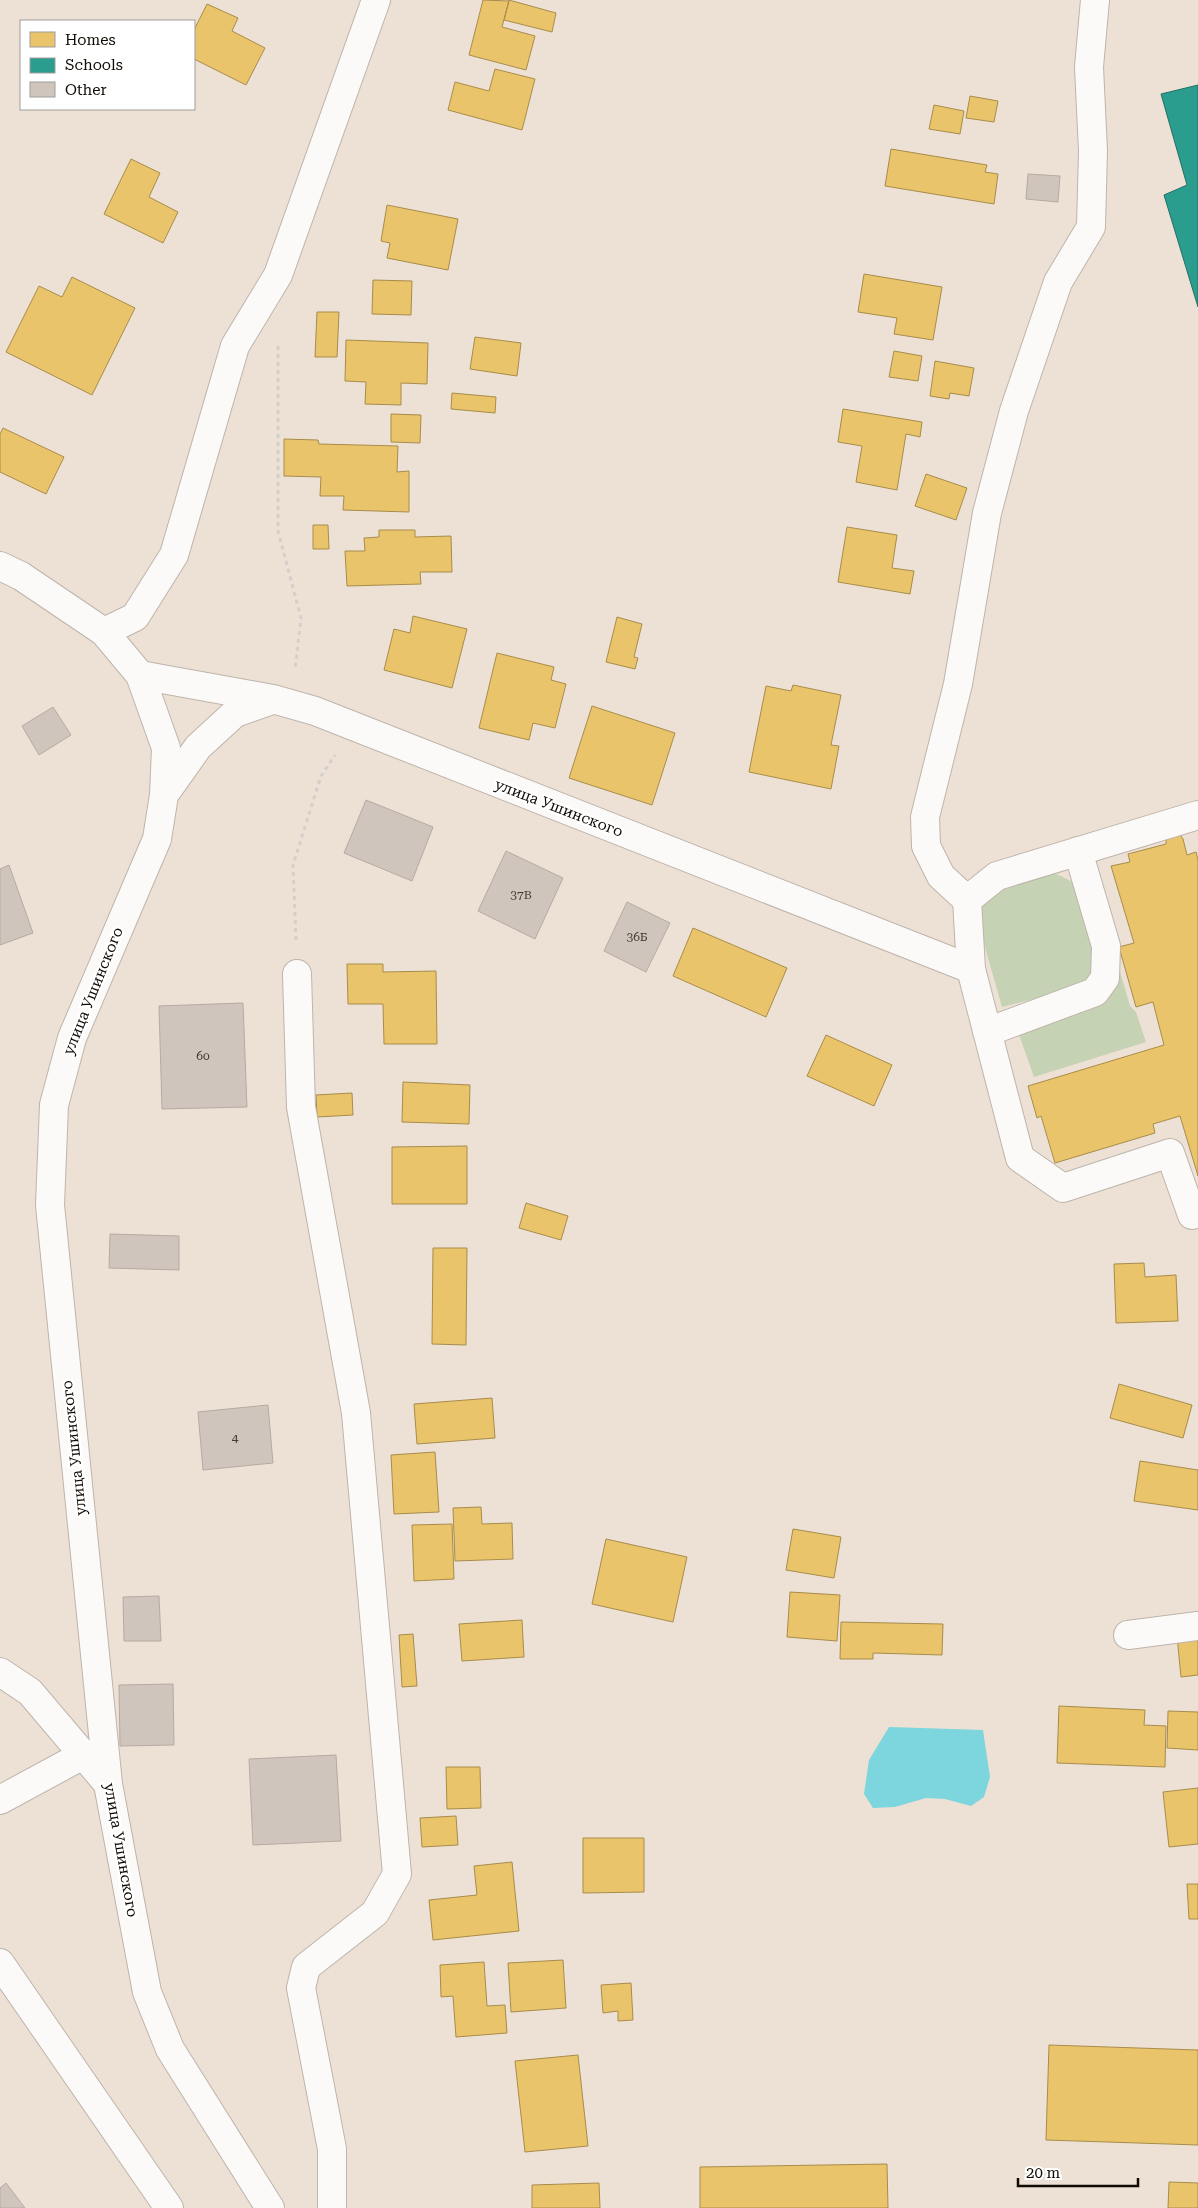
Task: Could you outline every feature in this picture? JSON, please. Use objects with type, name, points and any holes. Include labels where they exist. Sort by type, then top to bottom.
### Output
[{"type":"street","points":[[104,632],[136,617],[174,555],[235,346],[278,276],[376,0]]},
{"type":"street","points":[[1095,0],[1089,67],[1093,150],[1091,227],[1058,282],[1014,411],[987,513],[958,684],[925,817],[926,846],[941,876],[967,900],[971,969],[1020,1158],[1063,1188],[1170,1153],[1192,1215],[1198,1213]]},
{"type":"street","name":"улица Ушинского","points":[[0,566],[21,576],[104,632],[140,675],[166,748],[164,795],[157,839],[72,1038],[54,1105],[50,1205],[108,1784],[147,1992],[170,2049],[270,2208]]},
{"type":"street","name":"улица Ушинского","points":[[140,675],[283,702],[315,711],[354,728],[971,969]]},
{"type":"street","points":[[164,795],[198,748],[235,714],[283,702]]},
{"type":"street","points":[[967,900],[997,876],[1198,815]]},
{"type":"street","points":[[987,1032],[1095,992],[1105,978],[1106,946],[1078,851]]},
{"type":"street","points":[[297,974],[301,1106],[356,1413],[397,1874],[374,1913],[306,1967],[301,1988],[332,2150],[332,2208]]},
{"type":"street","points":[[1128,1635],[1198,1626]]},
{"type":"street","points":[[0,1672],[30,1692],[108,1784]]},
{"type":"street","points":[[0,1800],[83,1755]]},
{"type":"street","points":[[0,1963],[169,2208]]},
{"type":"path","points":[[278,344],[278,531],[301,618],[283,702]]},
{"type":"path","points":[[297,974],[293,865],[321,776],[354,728]]},
{"type":"green space","points":[[1049,872],[1069,880],[1078,889],[1090,931],[1097,973],[1084,986],[1002,1007],[978,923],[983,904],[995,891]]},
{"type":"green space","points":[[1116,958],[1130,1006],[1136,1012],[1146,1042],[1034,1077],[1017,1029],[1092,1004]]},
{"type":"water","points":[[889,1727],[983,1730],[990,1777],[984,1797],[971,1806],[945,1799],[926,1798],[895,1807],[873,1808],[864,1794],[869,1760]]},
{"type":"building: Homes","points":[[483,0],[509,1],[502,27],[535,36],[526,70],[469,55]]},
{"type":"building: Homes","points":[[509,0],[556,13],[552,32],[504,20]]},
{"type":"building: Homes","points":[[207,4],[238,18],[232,31],[265,48],[246,85],[195,60],[195,28]]},
{"type":"building: Homes","points":[[495,69],[535,79],[522,130],[448,110],[455,82],[489,91]]},
{"type":"building: Homes","points":[[970,96],[998,101],[994,122],[966,118]]},
{"type":"building: Homes","points":[[934,105],[964,111],[960,134],[929,129]]},
{"type":"building: Homes","points":[[891,149],[987,165],[985,172],[998,174],[994,204],[885,186]]},
{"type":"building: Homes","points":[[131,159],[160,173],[149,197],[178,212],[163,243],[104,214]]},
{"type":"building: Homes","points":[[387,205],[458,219],[448,270],[387,258],[390,243],[381,241]]},
{"type":"building: Homes","points":[[864,274],[942,287],[933,340],[894,334],[897,318],[858,312]]},
{"type":"building: Homes","points":[[72,277],[135,308],[92,395],[6,352],[39,286],[62,297]]},
{"type":"building: Homes","points":[[373,280],[412,281],[411,315],[372,314]]},
{"type":"building: Homes","points":[[317,312],[339,312],[337,357],[315,357]]},
{"type":"building: Homes","points":[[475,337],[521,343],[517,376],[470,369]]},
{"type":"building: Homes","points":[[346,340],[428,343],[427,384],[401,383],[401,405],[365,404],[366,382],[345,381]]},
{"type":"building: Homes","points":[[894,351],[922,356],[918,381],[889,377]]},
{"type":"building: Homes","points":[[935,361],[974,368],[969,396],[950,393],[949,399],[930,396]]},
{"type":"building: Homes","points":[[452,393],[496,397],[495,413],[451,409]]},
{"type":"building: Homes","points":[[843,409],[922,422],[920,437],[906,434],[897,490],[856,482],[862,446],[838,442]]},
{"type":"building: Homes","points":[[391,414],[421,415],[420,443],[391,442]]},
{"type":"building: Homes","points":[[3,428],[64,457],[46,494],[0,472],[0,434]]},
{"type":"building: Homes","points":[[284,439],[318,440],[319,444],[398,446],[397,472],[409,471],[409,512],[343,510],[344,496],[320,496],[321,477],[284,476]]},
{"type":"building: Homes","points":[[926,474],[967,488],[956,520],[915,506]]},
{"type":"building: Homes","points":[[313,525],[328,525],[329,549],[313,549]]},
{"type":"building: Homes","points":[[847,527],[897,535],[892,568],[914,571],[910,594],[838,582]]},
{"type":"building: Homes","points":[[379,530],[415,530],[415,537],[451,536],[452,572],[420,572],[421,584],[347,586],[345,551],[365,551],[364,538],[379,537]]},
{"type":"building: Homes","points":[[413,616],[467,629],[452,688],[384,670],[394,629],[410,633]]},
{"type":"building: Homes","points":[[617,617],[642,624],[634,657],[638,658],[635,669],[606,662]]},
{"type":"building: Homes","points":[[497,653],[554,667],[551,680],[566,684],[555,728],[533,723],[529,740],[479,728]]},
{"type":"building: Homes","points":[[793,685],[841,695],[831,745],[839,746],[831,789],[749,772],[766,686],[791,691]]},
{"type":"building: Homes","points":[[592,706],[675,733],[652,805],[569,778]]},
{"type":"building: Homes","points":[[1179,833],[1183,839],[1187,855],[1196,852],[1198,860],[1198,1176],[1180,1116],[1153,1124],[1155,1133],[1055,1163],[1041,1116],[1037,1118],[1028,1086],[1164,1045],[1153,1002],[1136,1007],[1119,947],[1134,943],[1111,866],[1130,862],[1128,854],[1166,844],[1166,837]]},
{"type":"building: Homes","points":[[693,928],[787,968],[766,1017],[673,976]]},
{"type":"building: Homes","points":[[347,964],[383,964],[383,972],[436,971],[437,1044],[384,1044],[383,1004],[348,1004]]},
{"type":"building: Homes","points":[[826,1035],[892,1065],[874,1106],[807,1076]]},
{"type":"building: Homes","points":[[403,1082],[470,1085],[469,1124],[402,1122]]},
{"type":"building: Homes","points":[[352,1093],[353,1115],[317,1117],[316,1095]]},
{"type":"building: Homes","points":[[467,1146],[467,1204],[392,1204],[392,1147]]},
{"type":"building: Homes","points":[[526,1203],[568,1216],[561,1240],[519,1228]]},
{"type":"building: Homes","points":[[433,1248],[467,1248],[466,1345],[432,1344]]},
{"type":"building: Homes","points":[[1144,1263],[1145,1277],[1176,1275],[1178,1321],[1116,1323],[1114,1264]]},
{"type":"building: Homes","points":[[1119,1384],[1192,1405],[1183,1438],[1110,1418]]},
{"type":"building: Homes","points":[[492,1398],[495,1438],[417,1444],[414,1404]]},
{"type":"building: Homes","points":[[435,1452],[439,1512],[394,1514],[391,1455]]},
{"type":"building: Homes","points":[[1140,1461],[1198,1470],[1198,1510],[1134,1501]]},
{"type":"building: Homes","points":[[481,1507],[482,1524],[512,1523],[513,1559],[455,1561],[453,1508]]},
{"type":"building: Homes","points":[[452,1524],[454,1579],[414,1581],[412,1525]]},
{"type":"building: Homes","points":[[793,1529],[841,1537],[834,1578],[786,1570]]},
{"type":"building: Homes","points":[[606,1539],[687,1557],[673,1622],[592,1604]]},
{"type":"building: Homes","points":[[790,1592],[840,1595],[837,1641],[787,1637]]},
{"type":"building: Homes","points":[[522,1620],[524,1657],[462,1661],[459,1624]]},
{"type":"building: Homes","points":[[841,1622],[943,1624],[942,1655],[873,1653],[873,1659],[840,1659]]},
{"type":"building: Homes","points":[[413,1634],[417,1686],[402,1687],[399,1635]]},
{"type":"building: Homes","points":[[1198,1634],[1198,1675],[1181,1677],[1177,1636]]},
{"type":"building: Homes","points":[[1059,1706],[1145,1710],[1144,1725],[1166,1726],[1165,1767],[1057,1763]]},
{"type":"building: Homes","points":[[1168,1711],[1198,1712],[1198,1750],[1167,1748]]},
{"type":"building: Homes","points":[[446,1767],[480,1767],[481,1808],[447,1809]]},
{"type":"building: Homes","points":[[1198,1788],[1198,1844],[1169,1847],[1163,1792]]},
{"type":"building: Homes","points":[[456,1816],[458,1845],[422,1847],[420,1818]]},
{"type":"building: Homes","points":[[583,1838],[644,1838],[644,1892],[583,1893]]},
{"type":"building: Homes","points":[[512,1862],[519,1931],[433,1940],[429,1900],[477,1895],[474,1866]]},
{"type":"building: Homes","points":[[1187,1884],[1198,1884],[1198,1919],[1189,1919]]},
{"type":"building: Homes","points":[[563,1960],[566,2008],[511,2012],[508,1963]]},
{"type":"building: Homes","points":[[484,1962],[487,2006],[505,2005],[507,2033],[456,2037],[453,1996],[441,1997],[440,1965]]},
{"type":"building: Homes","points":[[631,1983],[633,2020],[618,2021],[618,2011],[603,2013],[601,1985]]},
{"type":"building: Homes","points":[[1049,2045],[1198,2050],[1198,2145],[1046,2140]]},
{"type":"building: Homes","points":[[578,2055],[588,2146],[525,2152],[515,2061]]},
{"type":"building: Homes","points":[[887,2164],[888,2208],[700,2208],[700,2167]]},
{"type":"building: Homes","points":[[1169,2182],[1198,2183],[1198,2208],[1168,2208]]},
{"type":"building: Homes","points":[[599,2183],[600,2208],[532,2208],[532,2185]]},
{"type":"building: Schools","points":[[1198,85],[1198,307],[1164,195],[1187,185],[1161,94]]},
{"type":"building: Other","points":[[1028,174],[1060,176],[1058,202],[1026,199]]},
{"type":"building: Other","points":[[53,707],[71,735],[39,755],[22,726]]},
{"type":"building: Other","points":[[366,800],[433,827],[412,881],[344,853]]},
{"type":"building: Other","points":[[506,851],[563,878],[535,939],[478,911]]},
{"type":"building: Other","points":[[9,865],[33,933],[0,945],[0,869]]},
{"type":"building: Other","points":[[627,902],[670,923],[646,972],[604,951]]},
{"type":"building: Other","points":[[243,1003],[247,1107],[162,1109],[159,1006]]},
{"type":"building: Other","points":[[110,1234],[179,1236],[179,1270],[109,1268]]},
{"type":"building: Other","points":[[268,1405],[273,1463],[203,1470],[198,1412]]},
{"type":"building: Other","points":[[159,1596],[161,1641],[124,1641],[123,1597]]},
{"type":"building: Other","points":[[173,1684],[174,1745],[120,1746],[119,1685]]},
{"type":"building: Other","points":[[336,1755],[341,1841],[253,1845],[249,1759]]},
{"type":"building: Other","points":[[6,2183],[25,2208],[0,2208],[0,2188]]}]
